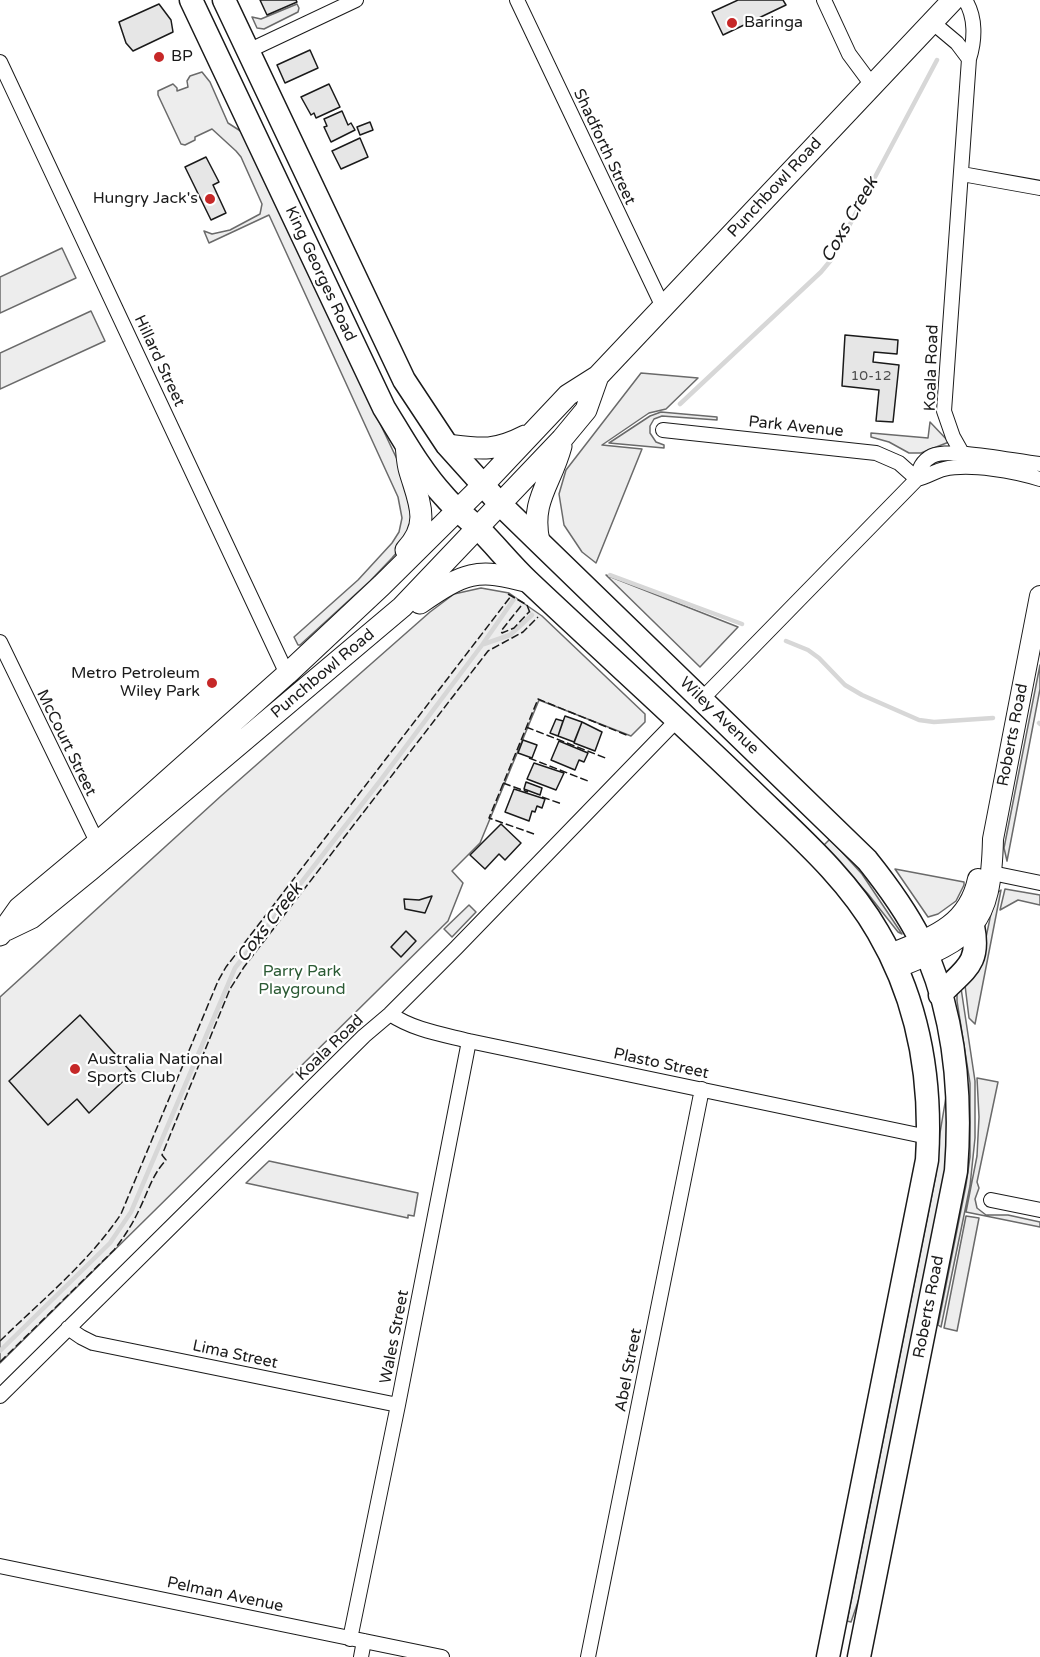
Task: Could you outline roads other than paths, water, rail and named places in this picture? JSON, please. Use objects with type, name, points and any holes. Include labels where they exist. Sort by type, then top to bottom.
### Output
[{"type":"highway","name":"King Georges Road","points":[[191,0],[369,378],[406,444],[443,495],[479,529]]},
{"type":"highway","name":"King Georges Road","points":[[224,0],[404,380],[447,445],[501,505]]},
{"type":"highway","name":"Wiley Avenue","points":[[501,505],[867,860],[890,889],[924,949]]},
{"type":"highway","name":"Wiley Avenue","points":[[479,529],[529,582],[678,719],[831,868],[878,931],[893,961]]},
{"type":"highway","points":[[940,995],[967,967],[975,954],[976,942],[973,926]]},
{"type":"highway","name":"Roberts Road","points":[[860,1657],[956,1171],[959,1091],[950,1028],[924,949]]},
{"type":"highway","name":"Roberts Road","points":[[828,1657],[927,1160],[927,1080],[919,1035],[909,999],[893,961]]},
{"type":"main road","name":"Punchbowl Road","points":[[2,933],[31,918],[382,585],[458,510],[568,395],[598,376],[953,0]]},
{"type":"main road","name":"Punchbowl Road","points":[[101,850],[402,607],[479,529],[562,439],[586,410],[598,376]]},
{"type":"main road","points":[[447,445],[494,448],[533,432]]},
{"type":"main road","points":[[539,542],[536,528],[537,508],[557,461],[562,439]]},
{"type":"main road","points":[[382,585],[393,564],[413,543],[419,528],[421,512],[418,494],[409,470],[406,444]]},
{"type":"main road","points":[[402,607],[421,603],[442,587],[471,575],[496,574],[529,582]]},
{"type":"main road","name":"Roberts Road","points":[[893,961],[924,949],[954,943],[973,926],[985,902],[992,873],[993,839],[1040,596]]},
{"type":"main road","name":"Roberts Road","points":[[924,949],[964,913],[972,901],[980,870],[993,839]]},
{"type":"street","points":[[248,51],[356,0]]},
{"type":"street","name":"Shadforth Street","points":[[517,0],[663,307]]},
{"type":"street","points":[[824,0],[849,54],[872,85]]},
{"type":"street","name":"Koala Road","points":[[962,453],[953,437],[944,411],[969,58],[974,28],[970,8],[965,0]]},
{"type":"street","points":[[932,22],[957,43],[969,58]]},
{"type":"street","name":"Hillard Street","points":[[0,62],[287,674]]},
{"type":"street","points":[[962,174],[1040,188]]},
{"type":"street","name":"Park Avenue","points":[[663,430],[876,453],[898,463],[917,479]]},
{"type":"street","points":[[917,479],[920,466],[930,457],[943,453],[962,453],[1040,464]]},
{"type":"street","points":[[702,699],[917,479],[947,468],[958,468],[1003,471],[1040,479]]},
{"type":"street","name":"McCourt Street","points":[[0,642],[101,850]]},
{"type":"street","name":"Koala Road","points":[[0,1396],[356,1044],[390,1014],[678,719]]},
{"type":"street","points":[[992,873],[1040,883]]},
{"type":"street","name":"Plasto Street","points":[[390,1014],[406,1025],[469,1041],[928,1137]]},
{"type":"street","name":"Wales Street","points":[[350,1638],[469,1041]]},
{"type":"street","name":"Abel Street","points":[[588,1657],[702,1089]]},
{"type":"street","points":[[991,1200],[1040,1210]]},
{"type":"street","name":"Lima Street","points":[[68,1328],[93,1343],[398,1405]]},
{"type":"street","name":"Pelman Avenue","points":[[0,1566],[442,1657]]},
{"type":"street","points":[[361,1657],[364,1641]]},
{"type":"waterway","name":"Coxs Creek","points":[[680,404],[831,260],[937,60]]},
{"type":"waterway","points":[[610,575],[742,624]]},
{"type":"waterway","name":"Coxs Creek","points":[[0,1351],[110,1243],[131,1212],[235,968],[380,781],[514,599]]},
{"type":"waterway","points":[[484,644],[510,635],[532,615]]},
{"type":"waterway","points":[[786,641],[808,650],[819,658],[845,685],[919,720],[934,722],[993,718]]},
{"type":"place","name":"Baringa","points":[[732,23]]},
{"type":"place","name":"BP","points":[[159,57]]},
{"type":"place","name":"Hungry Jack's","points":[[210,199]]},
{"type":"place","name":"Metro Petroleum Wiley Park","points":[[212,683]]},
{"type":"place","name":"Australia National Sports Club","points":[[75,1069]]},
{"type":"park label","name":"Parry Park Playground","points":[[302,981]]}]
